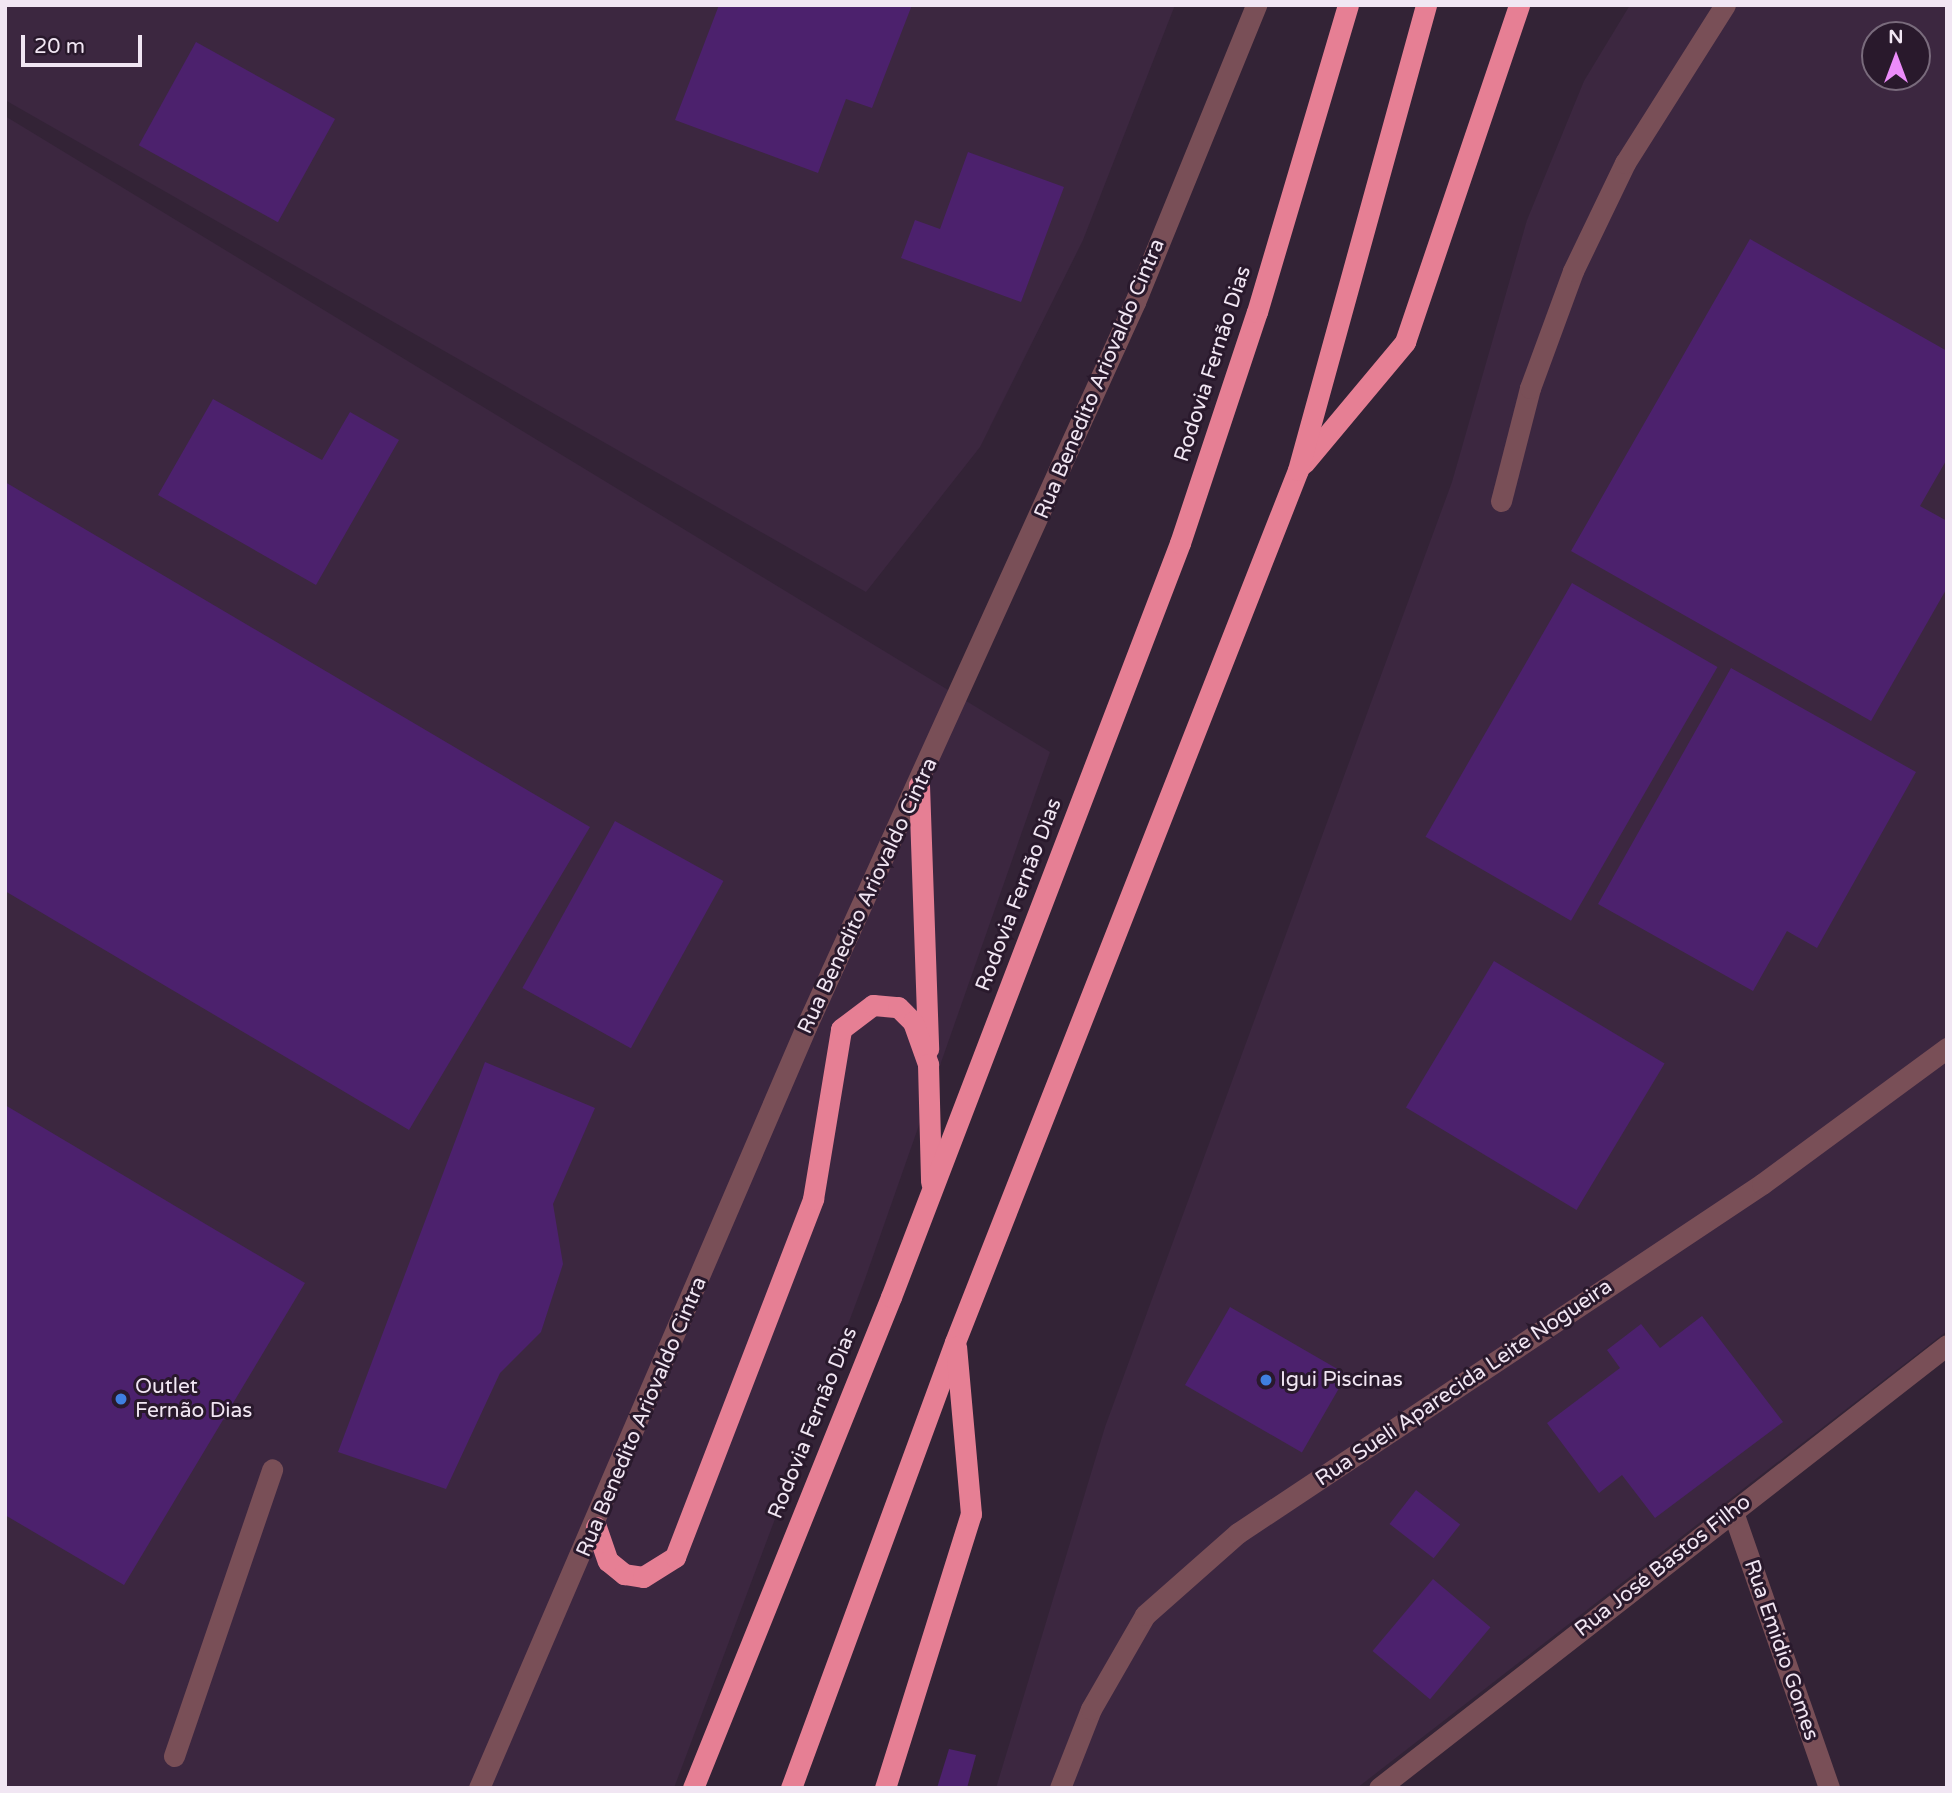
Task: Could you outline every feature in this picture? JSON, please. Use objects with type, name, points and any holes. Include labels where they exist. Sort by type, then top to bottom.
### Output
[{"type":"highway","name":"Rodovia Fernão Dias","points":[[693,1788],[931,1191],[1180,543],[1348,5]]},
{"type":"highway","points":[[791,1788],[956,1342],[1298,470],[1426,5]]},
{"type":"highway","points":[[1298,470],[1405,342],[1520,5]]},
{"type":"highway","points":[[919,785],[931,1191]]},
{"type":"highway","points":[[596,1527],[608,1561],[624,1574],[643,1577],[676,1557],[813,1199],[841,1029],[873,1005],[898,1007],[913,1022],[928,1064]]},
{"type":"highway","points":[[885,1788],[971,1514],[956,1342]]},
{"type":"street","name":"Rua Benedito Ariovaldo Cintra","points":[[479,1788],[596,1527],[807,1027],[919,785],[1135,302],[1256,5]]},
{"type":"street","points":[[1501,501],[1530,388],[1573,271],[1625,163],[1725,5]]},
{"type":"street","name":"Rua Sueli Aparecida Leite Nogueira","points":[[1060,1788],[1091,1709],[1146,1615],[1238,1533],[1762,1184],[1947,1048]]},
{"type":"street","name":"Rua José Bastos Filho","points":[[1379,1788],[1947,1345]]},
{"type":"street","points":[[174,1756],[272,1469]]},
{"type":"street","name":"Rua Emidio Gomes","points":[[1733,1512],[1829,1788]]},
{"type":"shaded area","points":[[5,5],[1175,5],[1083,240],[980,447],[866,592],[5,100]]},
{"type":"shaded area","points":[[1630,5],[1947,5],[1947,1331],[1357,1788],[996,1788],[1105,1427],[1452,482],[1527,220],[1584,81]]},
{"type":"shaded area","points":[[5,116],[1050,752],[865,1279],[674,1788],[5,1788]]},
{"type":"building","points":[[719,5],[912,5],[872,108],[846,99],[818,173],[675,120]]},
{"type":"building","points":[[196,42],[335,119],[278,222],[139,145]]},
{"type":"building","points":[[968,152],[1064,187],[1021,302],[901,258],[915,220],[940,229]]},
{"type":"building","points":[[1750,239],[1947,351],[1947,459],[1920,506],[1947,521],[1947,588],[1871,721],[1571,551]]},
{"type":"building","points":[[213,399],[322,460],[350,412],[399,440],[316,585],[158,495]]},
{"type":"building","points":[[5,482],[590,827],[409,1130],[5,891]]},
{"type":"building","points":[[1572,583],[1717,667],[1571,921],[1426,837]]},
{"type":"building","points":[[1731,668],[1916,772],[1817,948],[1787,931],[1753,991],[1598,904]]},
{"type":"building","points":[[615,821],[723,881],[631,1048],[522,988]]},
{"type":"building","points":[[1494,961],[1665,1063],[1577,1210],[1406,1108]]},
{"type":"building","points":[[485,1062],[595,1108],[553,1204],[563,1264],[541,1332],[500,1373],[446,1489],[338,1452]]},
{"type":"building","name":"Outlet Fernão Dias","points":[[5,1105],[305,1283],[124,1585],[5,1515]]},
{"type":"building","name":"Igui Piscinas","points":[[1230,1307],[1347,1374],[1302,1452],[1185,1385]]},
{"type":"building","points":[[1702,1316],[1783,1422],[1655,1518],[1622,1475],[1599,1493],[1547,1423],[1620,1368],[1607,1350],[1641,1324],[1660,1348]]},
{"type":"building","points":[[1416,1490],[1460,1524],[1434,1558],[1390,1524]]},
{"type":"building","points":[[1433,1579],[1490,1627],[1430,1699],[1373,1651]]},
{"type":"building","points":[[949,1749],[976,1755],[967,1788],[937,1788]]},
{"type":"place","name":"Igui Piscinas","points":[[1266,1380]]},
{"type":"place","name":"Outlet Fernão Dias","points":[[121,1399]]}]
